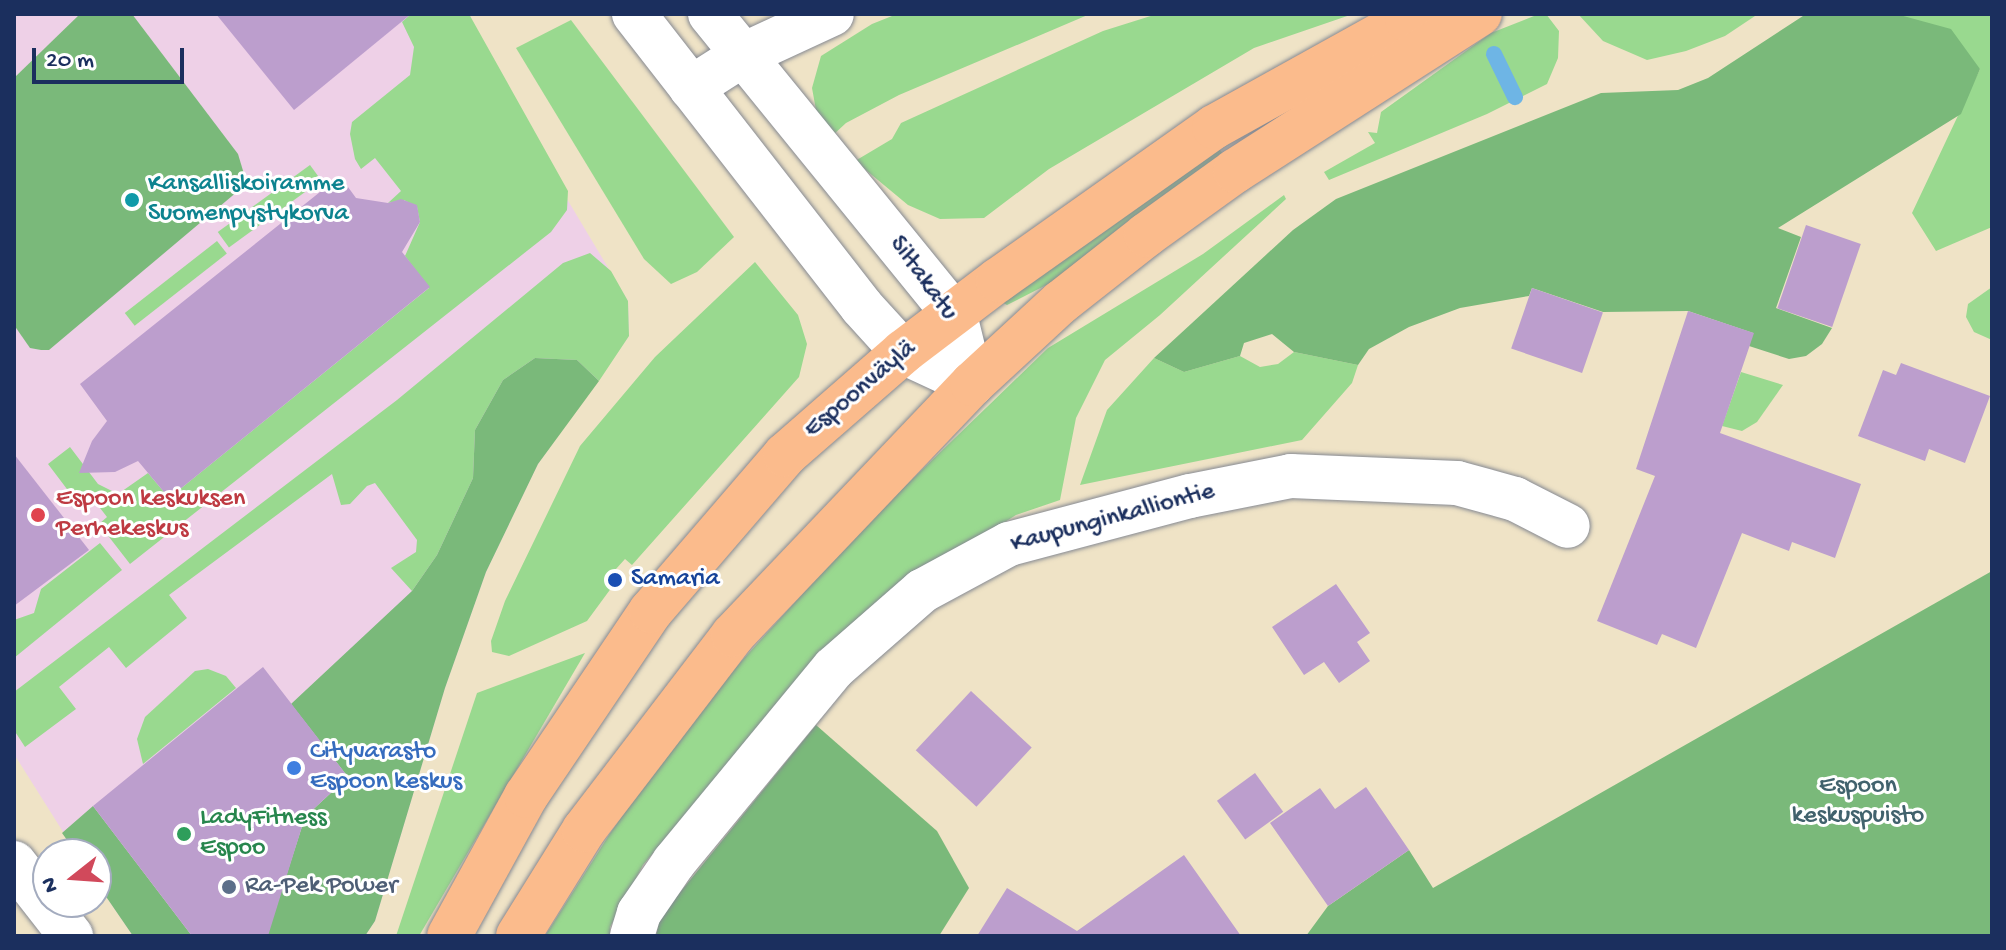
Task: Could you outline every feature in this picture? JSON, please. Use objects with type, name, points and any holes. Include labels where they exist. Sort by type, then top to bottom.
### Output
[{"type":"main road","name":"Espoonväylä","points":[[449,936],[526,796],[651,611],[785,455],[903,352],[998,280],[1214,127],[1407,20],[1434,14]]},
{"type":"main road","points":[[518,936],[584,830],[733,635],[972,384],[1061,302],[1146,235],[1235,171],[1480,14]]},
{"type":"street","name":"Siltakatu","points":[[634,14],[862,307],[903,352],[972,384]]},
{"type":"street","name":"Siltakatu","points":[[710,14],[741,56],[955,315],[972,384]]},
{"type":"street","points":[[691,88],[741,56],[832,14]]},
{"type":"street","name":"Kaupunginkalliontie","points":[[632,936],[639,913],[674,862],[834,668],[922,591],[1009,544],[1190,496],[1291,476],[1457,483],[1515,499],[1568,526]]},
{"type":"street","points":[[14,863],[71,936]]},
{"type":"shaded area","points":[[14,14],[466,14],[567,199],[628,301],[629,336],[538,464],[486,572],[445,688],[375,921],[365,936],[133,936],[112,905],[112,838],[67,838],[14,754]]},
{"type":"green space","points":[[80,14],[132,14],[238,154],[244,174],[238,191],[49,350],[41,350],[30,348],[14,325],[14,78]]},
{"type":"green space","points":[[411,14],[469,14],[568,191],[567,210],[551,232],[130,564],[99,524],[107,517],[90,495],[81,502],[76,501],[48,464],[70,447],[98,484],[118,494],[148,473],[169,498],[429,288],[405,256],[420,222],[417,207],[404,200],[388,203],[401,191],[375,158],[361,169],[355,159],[350,134],[352,122],[410,75],[414,47],[402,22]]},
{"type":"green space","points":[[897,14],[1090,14],[899,95],[846,123],[832,136],[816,110],[812,88],[821,56],[872,24]]},
{"type":"green space","points":[[1157,14],[1353,14],[1254,48],[1049,169],[984,218],[940,219],[908,205],[855,161],[892,139],[901,123],[1103,31]]},
{"type":"green space","points":[[1546,14],[1559,31],[1558,58],[1547,84],[1487,114],[1329,180],[1324,172],[1375,143],[1368,132],[1377,133],[1381,112],[1491,33]]},
{"type":"green space","points":[[1578,14],[1758,14],[1725,36],[1686,51],[1647,60],[1603,41]]},
{"type":"green space","points":[[1806,14],[1896,14],[1951,29],[1980,69],[1961,114],[1778,228],[1801,237],[1776,308],[1832,328],[1822,344],[1806,356],[1789,359],[1749,346],[1753,333],[1688,311],[1603,312],[1532,288],[1529,296],[1460,308],[1409,327],[1369,349],[1358,365],[1294,352],[1272,334],[1244,343],[1240,356],[1184,372],[1154,358],[1293,230],[1336,199],[1601,93],[1678,90],[1708,78]]},
{"type":"green space","points":[[1896,14],[1992,14],[1992,227],[1936,251],[1912,213],[1980,69]]},
{"type":"green space","points":[[571,20],[734,237],[697,272],[671,284],[644,259],[516,48]]},
{"type":"green space","points":[[1215,143],[1223,154],[1060,278],[1007,305],[1000,301]]},
{"type":"green space","points":[[310,165],[321,180],[229,247],[218,232]]},
{"type":"green space","points":[[1284,195],[1286,199],[1160,315],[1105,360],[1076,418],[1060,500],[1016,515],[882,600],[736,755],[643,865],[610,927],[610,936],[545,936],[609,835],[690,718],[864,526],[1048,348],[1203,254]]},
{"type":"green space","points":[[217,241],[227,254],[135,326],[125,313]]},
{"type":"green space","points":[[590,253],[611,271],[628,301],[629,336],[599,381],[577,360],[535,358],[503,380],[475,430],[473,478],[437,555],[412,591],[391,568],[416,552],[417,540],[375,483],[367,486],[350,504],[341,505],[332,474],[169,595],[187,618],[126,668],[109,647],[59,687],[76,709],[25,747],[14,730],[14,692],[397,400],[563,263]]},
{"type":"green space","points":[[755,262],[798,315],[807,344],[799,377],[632,565],[625,559],[606,580],[612,587],[587,621],[509,656],[492,652],[491,641],[505,601],[580,446],[655,357]]},
{"type":"green space","points":[[1992,287],[1992,340],[1974,332],[1966,317],[1968,304]]},
{"type":"green space","points":[[1294,352],[1358,365],[1352,383],[1302,440],[1080,485],[1107,410],[1154,358],[1184,372],[1240,356],[1260,367],[1278,364]]},
{"type":"green space","points":[[535,358],[577,360],[599,381],[538,464],[486,572],[445,688],[375,921],[365,936],[267,936],[305,817],[348,777],[291,704],[412,591],[437,555],[473,478],[475,430],[503,380]]},
{"type":"green space","points":[[1741,372],[1783,385],[1757,422],[1742,431],[1722,426]]},
{"type":"green space","points":[[100,543],[122,570],[14,658],[14,620],[34,613],[41,589]]},
{"type":"green space","name":"Espoon keskuspuisto","points":[[1992,571],[1992,936],[1306,936],[1328,906],[1409,850],[1433,888]]},
{"type":"green space","points":[[585,653],[419,936],[396,936],[477,693]]},
{"type":"green space","points":[[208,669],[226,676],[236,688],[143,764],[137,739],[145,717],[195,671]]},
{"type":"green space","points":[[816,725],[937,831],[969,888],[939,936],[656,936],[660,917]]},
{"type":"green space","points":[[93,806],[192,936],[133,936],[112,905],[112,838],[66,838],[62,833]]},
{"type":"building","points":[[216,14],[411,14],[294,110]]},
{"type":"building","points":[[340,176],[356,198],[388,203],[401,199],[417,205],[420,222],[402,252],[430,287],[169,498],[138,461],[115,472],[79,473],[92,441],[107,421],[80,384]]},
{"type":"building","points":[[1806,225],[1861,244],[1832,327],[1777,308]]},
{"type":"building","points":[[1532,288],[1603,312],[1582,373],[1511,349]]},
{"type":"building","points":[[1688,311],[1754,333],[1720,433],[1861,484],[1835,558],[1792,542],[1789,551],[1742,533],[1696,648],[1662,634],[1657,645],[1597,621],[1655,476],[1636,469]]},
{"type":"building","points":[[1901,363],[1990,396],[1965,463],[1929,449],[1925,461],[1858,436],[1883,370],[1896,375]]},
{"type":"building","name":"Espoon keskuksen Perhekeskus","points":[[14,454],[89,550],[14,606]]},
{"type":"building","points":[[1336,584],[1370,633],[1357,642],[1370,661],[1339,683],[1324,662],[1304,675],[1272,627]]},
{"type":"building","points":[[263,667],[348,777],[305,817],[268,936],[192,936],[93,806]]},
{"type":"building","points":[[971,691],[1032,748],[976,807],[916,750]]},
{"type":"building","points":[[1255,773],[1283,812],[1245,839],[1217,801]]},
{"type":"building","points":[[1366,787],[1409,850],[1328,906],[1270,823],[1320,788],[1335,809]]},
{"type":"building","points":[[1184,855],[1241,936],[977,936],[1007,888],[1077,931]]},
{"type":"waterway","points":[[1494,54],[1515,97]]},
{"type":"place","name":"Kansalliskoiramme Suomenpystykorva","points":[[132,200]]},
{"type":"place","name":"Espoon keskuksen Perhekeskus","points":[[38,515]]},
{"type":"place","name":"Samaria","points":[[615,580]]},
{"type":"place","name":"Cityvarasto Espoon keskus","points":[[294,768]]},
{"type":"place","name":"LadyFitness Espoo","points":[[184,834]]},
{"type":"place","name":"Ra-Pek Power","points":[[229,887]]}]
